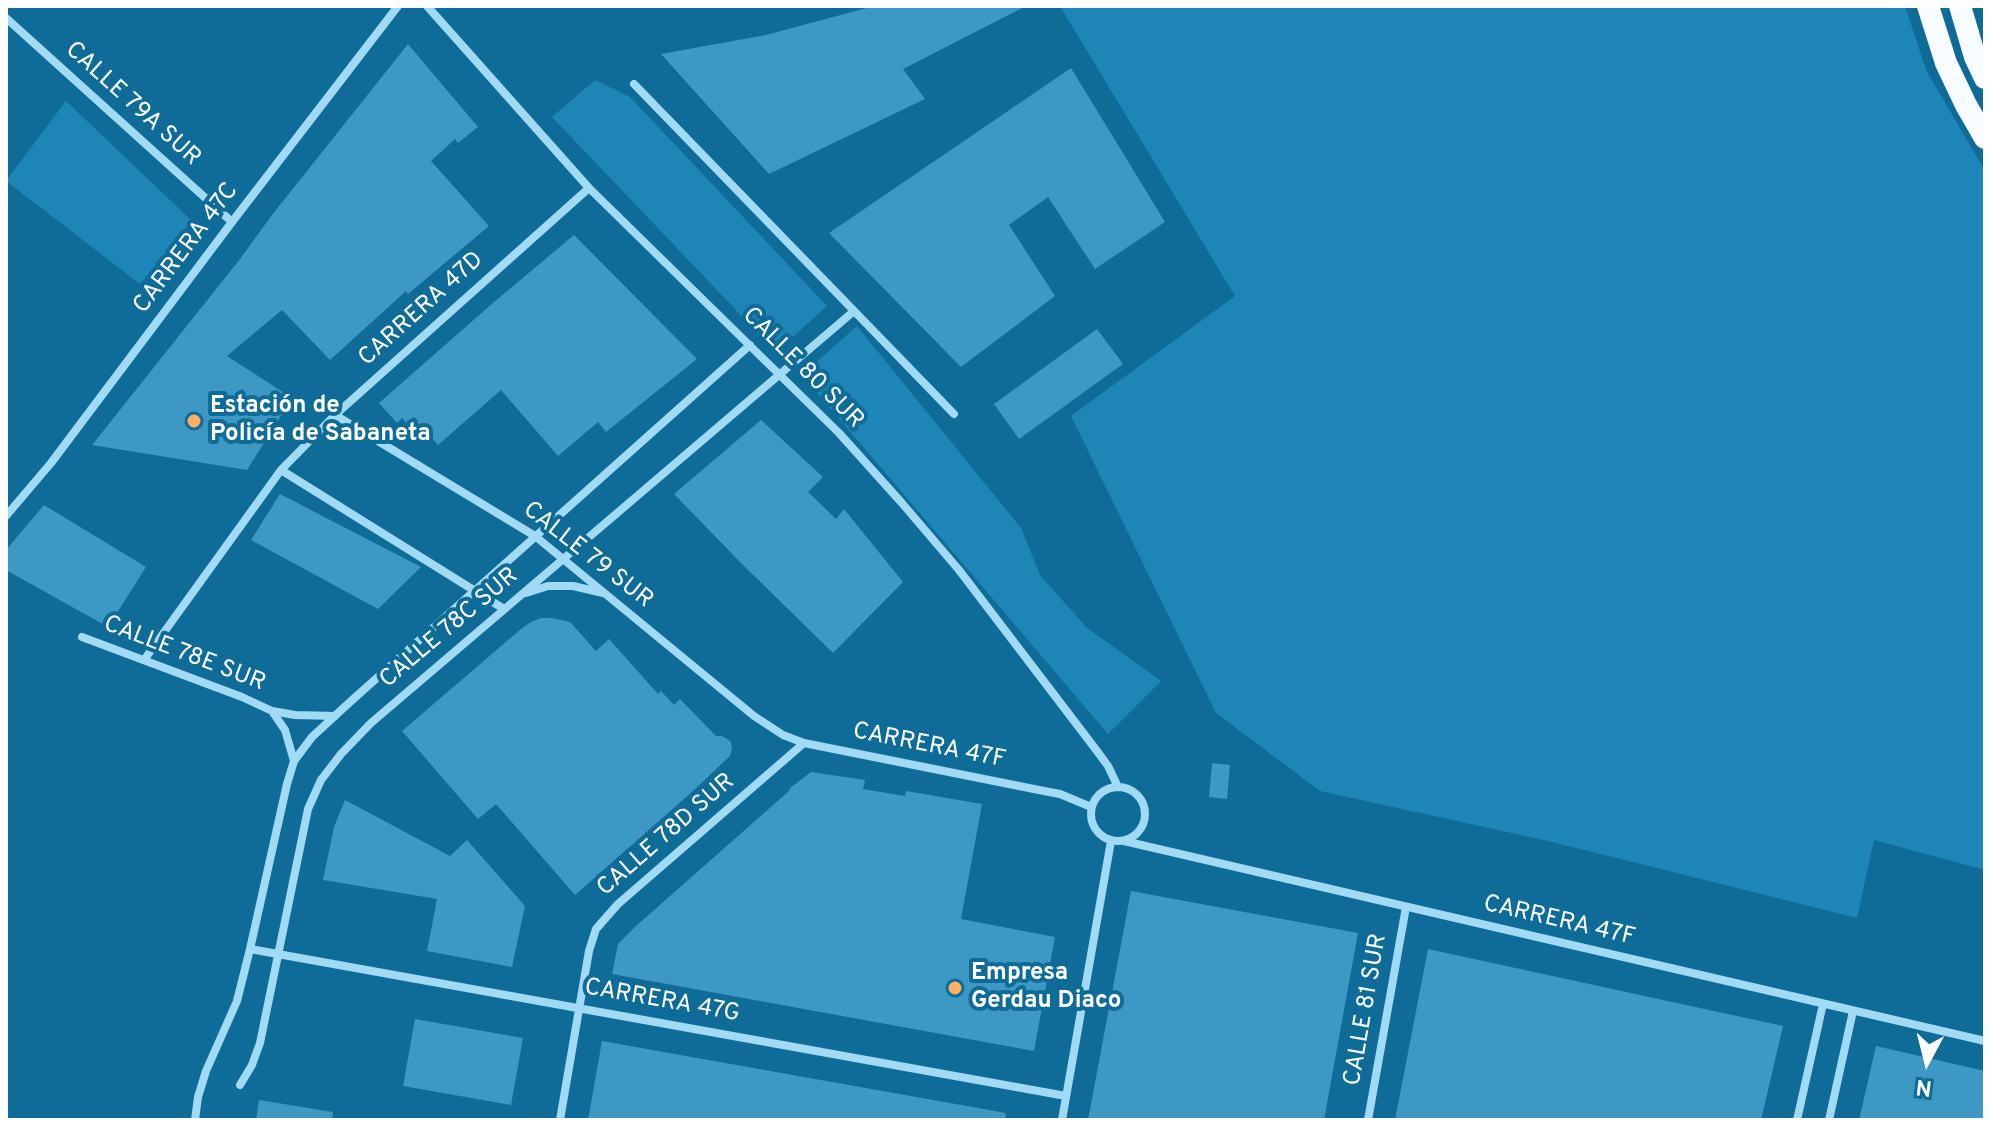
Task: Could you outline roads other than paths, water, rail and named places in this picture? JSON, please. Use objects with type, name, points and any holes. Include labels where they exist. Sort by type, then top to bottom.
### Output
[{"type":"highway","points":[[1928,6],[1946,63],[1985,138]]},
{"type":"highway","points":[[1960,6],[1975,57],[1985,78]]},
{"type":"street","name":"CARRERA 47C","points":[[6,516],[51,463],[398,6]]},
{"type":"street","name":"CALLE 80 SUR","points":[[427,6],[589,188],[839,433],[959,570],[1108,766],[1118,787]]},
{"type":"street","name":"CALLE 79A SUR","points":[[6,18],[232,222]]},
{"type":"street","points":[[634,84],[954,414]]},
{"type":"street","name":"CARRERA 47D","points":[[144,660],[281,470],[335,415],[589,188]]},
{"type":"street","name":"CALLE 78C SUR","points":[[240,1085],[260,1043],[308,809],[321,780],[341,754],[371,723],[854,311]]},
{"type":"street","name":"CALLE 78C SUR","points":[[195,1120],[206,1071],[237,1001],[294,761],[312,737],[335,716],[750,345]]},
{"type":"street","name":"CALLE 79 SUR","points":[[335,415],[535,536],[754,716],[783,735],[804,743]]},
{"type":"street","points":[[281,470],[504,609]]},
{"type":"street","points":[[522,594],[548,586],[573,586],[605,594]]},
{"type":"street","name":"CALLE 78E SUR","points":[[82,637],[272,711],[335,716]]},
{"type":"street","name":"CALLE 78E SUR","points":[[272,711],[285,730],[294,761]]},
{"type":"street","name":"CARRERA 47F","points":[[804,743],[1060,794],[1091,807]]},
{"type":"street","name":"CALLE 78D SUR","points":[[560,1120],[589,951],[596,929],[606,916],[804,743]]},
{"type":"street","points":[[1118,787],[1134,793],[1144,807],[1145,816],[1139,831],[1132,837],[1124,841],[1111,841],[1096,831],[1092,824],[1091,807],[1101,793],[1118,787]]},
{"type":"street","points":[[1062,1120],[1111,841]]},
{"type":"street","name":"CARRERA 47F","points":[[1124,841],[1985,1041]]},
{"type":"street","name":"CALLE 81 SUR","points":[[1368,1120],[1406,907]]},
{"type":"street","name":"CARRERA 47G","points":[[250,949],[1066,1096]]},
{"type":"street","points":[[1797,1120],[1823,1004]]},
{"type":"street","points":[[1829,1120],[1853,1011]]},
{"type":"place","name":"Estación de Policía de Sabaneta","points":[[194,421]]},
{"type":"place","name":"Empresa Gerdau Diaco","points":[[955,988]]}]
